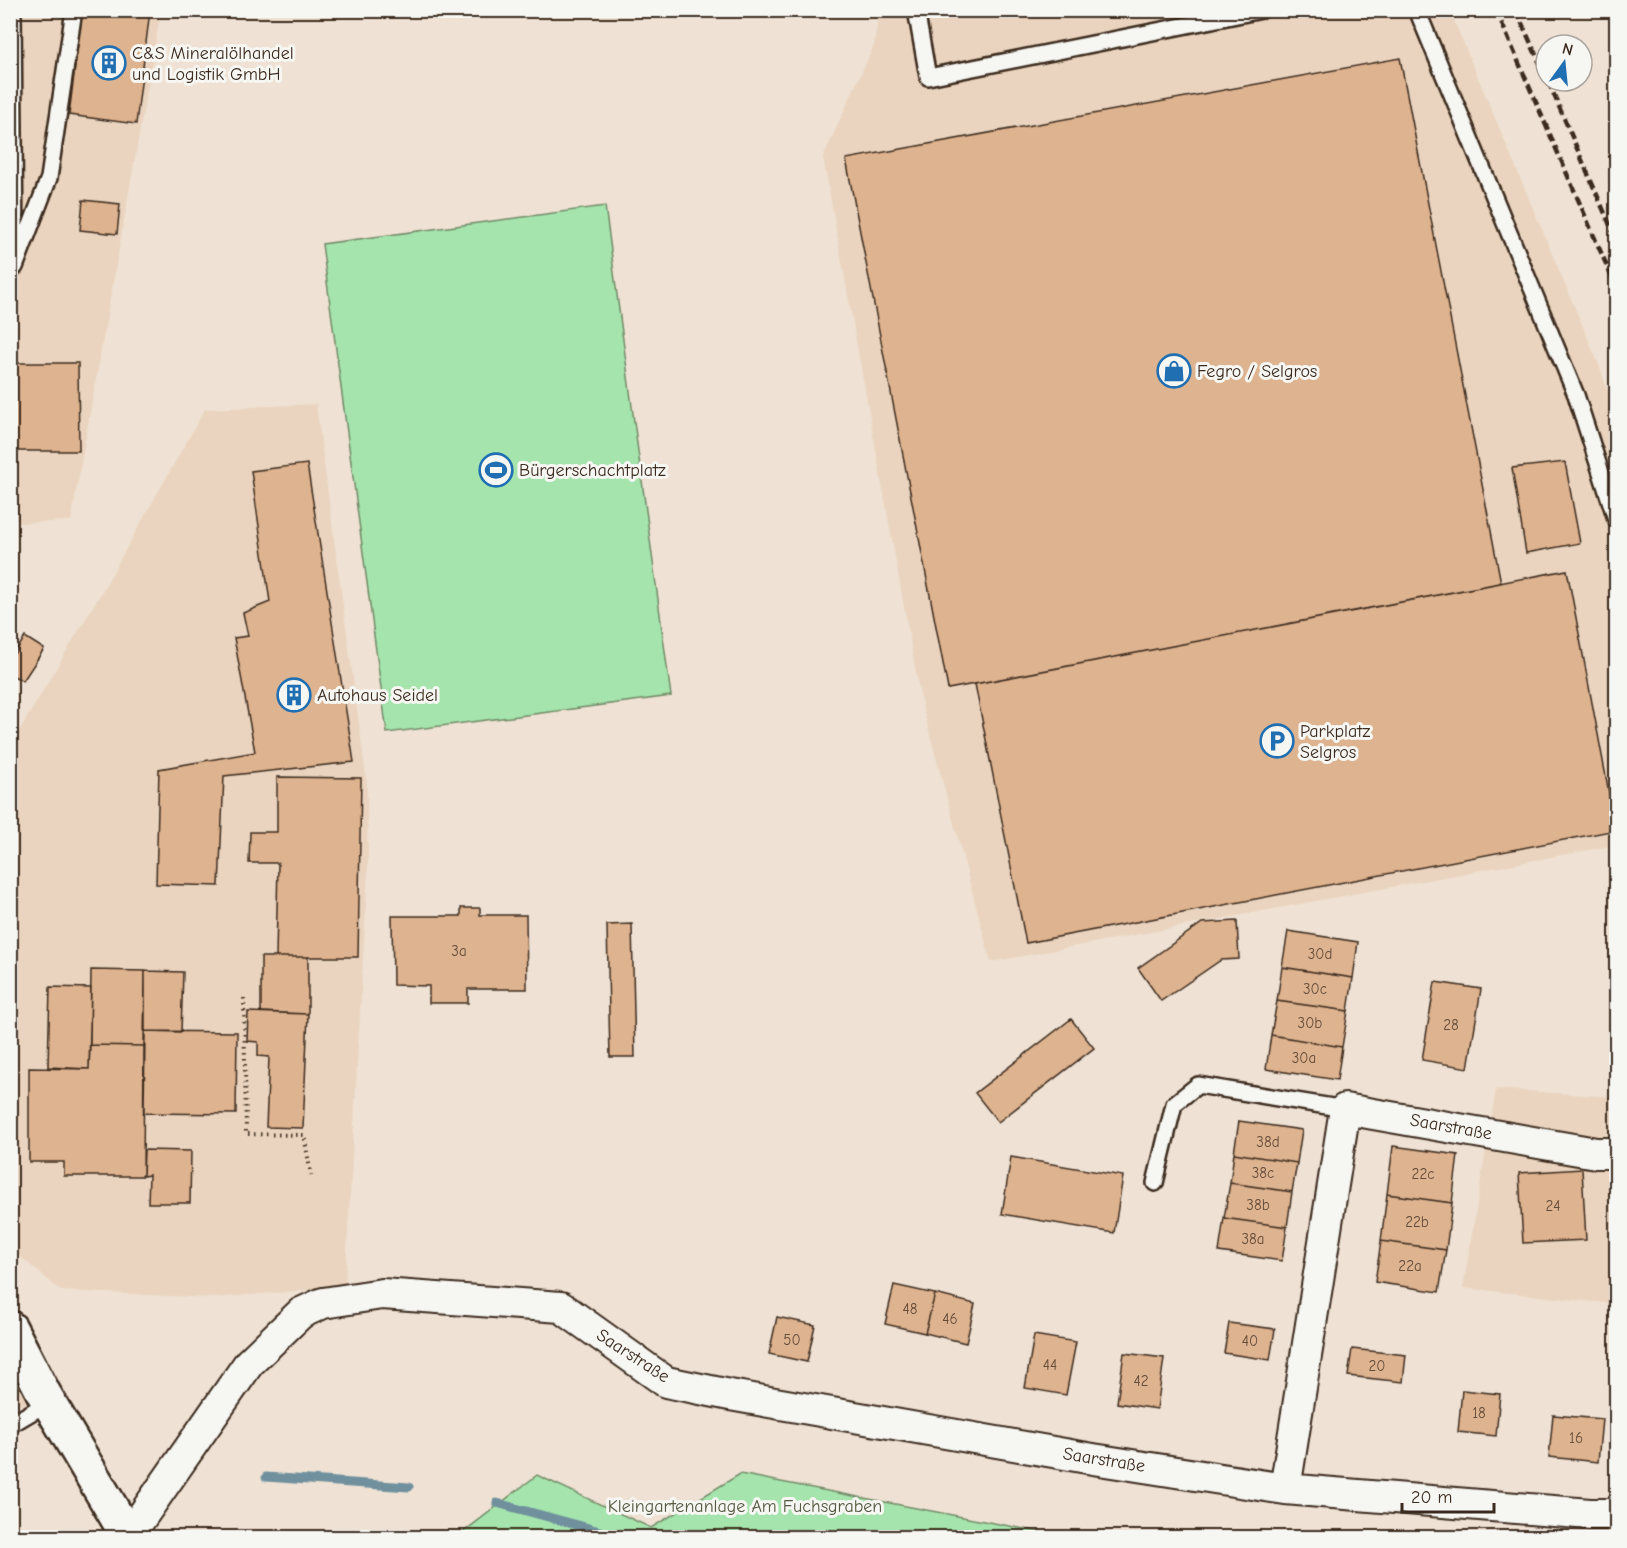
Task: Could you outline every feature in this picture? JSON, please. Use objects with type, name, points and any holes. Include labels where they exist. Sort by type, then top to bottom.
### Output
[{"type":"main road","points":[[10,1328],[49,1402],[128,1537]]},
{"type":"street","name":"Saarstraße","points":[[1345,1109],[1596,1153],[1617,1153]]},
{"type":"street","points":[[1285,1489],[1345,1109]]},
{"type":"street","name":"Saarstraße","points":[[128,1537],[249,1363],[301,1313],[323,1303],[382,1294],[561,1307],[666,1382],[1081,1457],[1285,1489],[1590,1514],[1617,1514]]},
{"type":"lane","points":[[13,10],[13,267]]},
{"type":"lane","points":[[13,267],[49,178],[74,10]]},
{"type":"lane","points":[[916,10],[928,77],[1262,10]]},
{"type":"lane","points":[[1417,10],[1576,395],[1617,519]]},
{"type":"lane","points":[[1155,1183],[1174,1104],[1198,1085],[1345,1109]]},
{"type":"lane","points":[[10,1425],[49,1402]]},
{"type":"path","points":[[244,998],[246,1134],[304,1135],[311,1175]]},
{"type":"shaded area","points":[[11,11],[161,11],[71,521],[19,523],[11,509]]},
{"type":"shaded area","points":[[879,11],[1450,11],[1599,365],[1616,414],[1616,845],[991,962],[921,701],[823,157],[874,45]]},
{"type":"shaded area","points":[[316,404],[367,783],[368,869],[345,1287],[214,1298],[61,1291],[15,1252],[10,1233],[10,746],[104,588],[205,409]]},
{"type":"shaded area","points":[[1496,1089],[1616,1097],[1616,1485],[1614,1304],[1463,1288]]},
{"type":"shaded area","points":[[11,1349],[41,1400],[11,1407]]},
{"type":"green space","name":"Bürgerschachtplatz","points":[[605,206],[671,696],[387,733],[322,244]]},
{"type":"green space","name":"Kleingartenanlage Am Fuchsgraben","points":[[740,1474],[1066,1537],[457,1537],[537,1475],[651,1528]]},
{"type":"building","name":"C&S Mineralölhandel und Logistik GmbH","points":[[82,10],[150,10],[136,124],[69,115]]},
{"type":"building","points":[[948,10],[984,10],[949,16]]},
{"type":"building","name":"Fegro / Selgros","points":[[1400,58],[1501,583],[948,689],[846,159]]},
{"type":"building","points":[[83,200],[120,204],[117,234],[80,230]]},
{"type":"building","points":[[10,363],[78,363],[79,451],[10,451]]},
{"type":"building","points":[[1565,462],[1580,543],[1526,553],[1512,468]]},
{"type":"building","name":"Autohaus Seidel","points":[[307,464],[354,762],[224,776],[219,886],[156,884],[159,769],[255,752],[234,638],[248,636],[243,613],[270,602],[251,471]]},
{"type":"building","name":"Parkplatz Selgros","points":[[1567,570],[1616,830],[1026,943],[975,684]]},
{"type":"building","points":[[25,637],[44,649],[23,681],[10,674],[10,660]]},
{"type":"building","points":[[277,777],[361,778],[358,957],[276,957],[278,863],[249,863],[250,832],[277,832]]},
{"type":"building","points":[[461,908],[480,908],[480,915],[526,915],[527,989],[468,989],[468,1003],[429,1003],[429,986],[393,985],[392,916],[461,916]]},
{"type":"building","points":[[1237,921],[1239,959],[1221,960],[1161,1001],[1138,968],[1202,923]]},
{"type":"building","points":[[632,924],[635,1057],[610,1057],[607,925]]},
{"type":"building","points":[[1288,931],[1358,942],[1353,978],[1282,967]]},
{"type":"building","points":[[261,957],[308,957],[308,1014],[261,1012]]},
{"type":"building","points":[[1282,967],[1353,978],[1348,1011],[1277,1001]]},
{"type":"building","points":[[91,970],[145,971],[144,1046],[90,1045]]},
{"type":"building","points":[[145,971],[183,972],[181,1032],[145,1031]]},
{"type":"building","points":[[1435,982],[1481,989],[1468,1068],[1422,1060]]},
{"type":"building","points":[[50,987],[91,988],[89,1069],[48,1067]]},
{"type":"building","points":[[1277,1001],[1348,1011],[1342,1047],[1271,1035]]},
{"type":"building","points":[[248,1012],[308,1014],[303,1128],[266,1127],[269,1057],[258,1056],[258,1042],[247,1041]]},
{"type":"building","points":[[1071,1019],[1094,1048],[998,1122],[975,1093]]},
{"type":"building","points":[[145,1031],[237,1032],[236,1114],[144,1113]]},
{"type":"building","points":[[1271,1035],[1342,1047],[1337,1080],[1266,1069]]},
{"type":"building","points":[[90,1045],[144,1046],[143,1176],[64,1176],[64,1162],[29,1162],[29,1068],[89,1069]]},
{"type":"building","points":[[1239,1121],[1302,1130],[1297,1163],[1234,1153]]},
{"type":"building","points":[[1393,1146],[1458,1155],[1452,1203],[1387,1194]]},
{"type":"building","points":[[144,1150],[191,1151],[190,1203],[148,1203],[149,1175],[143,1176]]},
{"type":"building","points":[[1234,1153],[1297,1163],[1292,1192],[1230,1183]]},
{"type":"building","points":[[1011,1157],[1123,1176],[1114,1233],[1002,1214]]},
{"type":"building","points":[[1582,1169],[1586,1240],[1523,1243],[1519,1173]]},
{"type":"building","points":[[1230,1183],[1292,1192],[1287,1227],[1224,1218]]},
{"type":"building","points":[[1387,1194],[1452,1203],[1446,1250],[1381,1241]]},
{"type":"building","points":[[1224,1218],[1287,1227],[1282,1261],[1219,1252]]},
{"type":"building","points":[[1381,1241],[1446,1250],[1439,1292],[1375,1282]]},
{"type":"building","points":[[894,1285],[935,1294],[925,1333],[885,1324]]},
{"type":"building","points":[[935,1294],[975,1304],[966,1343],[925,1333]]},
{"type":"building","points":[[777,1317],[815,1325],[807,1362],[769,1354]]},
{"type":"building","points":[[1229,1323],[1275,1329],[1270,1360],[1224,1353]]},
{"type":"building","points":[[1034,1335],[1076,1342],[1066,1395],[1025,1388]]},
{"type":"building","points":[[1352,1349],[1406,1355],[1403,1382],[1348,1376]]},
{"type":"building","points":[[1124,1353],[1164,1358],[1157,1409],[1117,1403]]},
{"type":"building","points":[[1462,1390],[1500,1394],[1496,1436],[1458,1432]]},
{"type":"building","points":[[1553,1415],[1602,1419],[1598,1462],[1549,1457]]},
{"type":"waterway","points":[[266,1477],[409,1487]]},
{"type":"waterway","points":[[497,1503],[625,1538]]},
{"type":"railway","points":[[1496,10],[1616,287]]},
{"type":"railway","points":[[1516,10],[1534,50]]},
{"type":"railway","points":[[1553,93],[1616,239]]},
{"type":"place","name":"C&S Mineralölhandel und Logistik GmbH","points":[[109,63]]},
{"type":"place","name":"Fegro / Selgros","points":[[1174,371]]},
{"type":"place","name":"Bürgerschachtplatz","points":[[496,470]]},
{"type":"place","name":"Autohaus Seidel","points":[[294,695]]},
{"type":"place","name":"Parkplatz Selgros","points":[[1277,741]]}]
